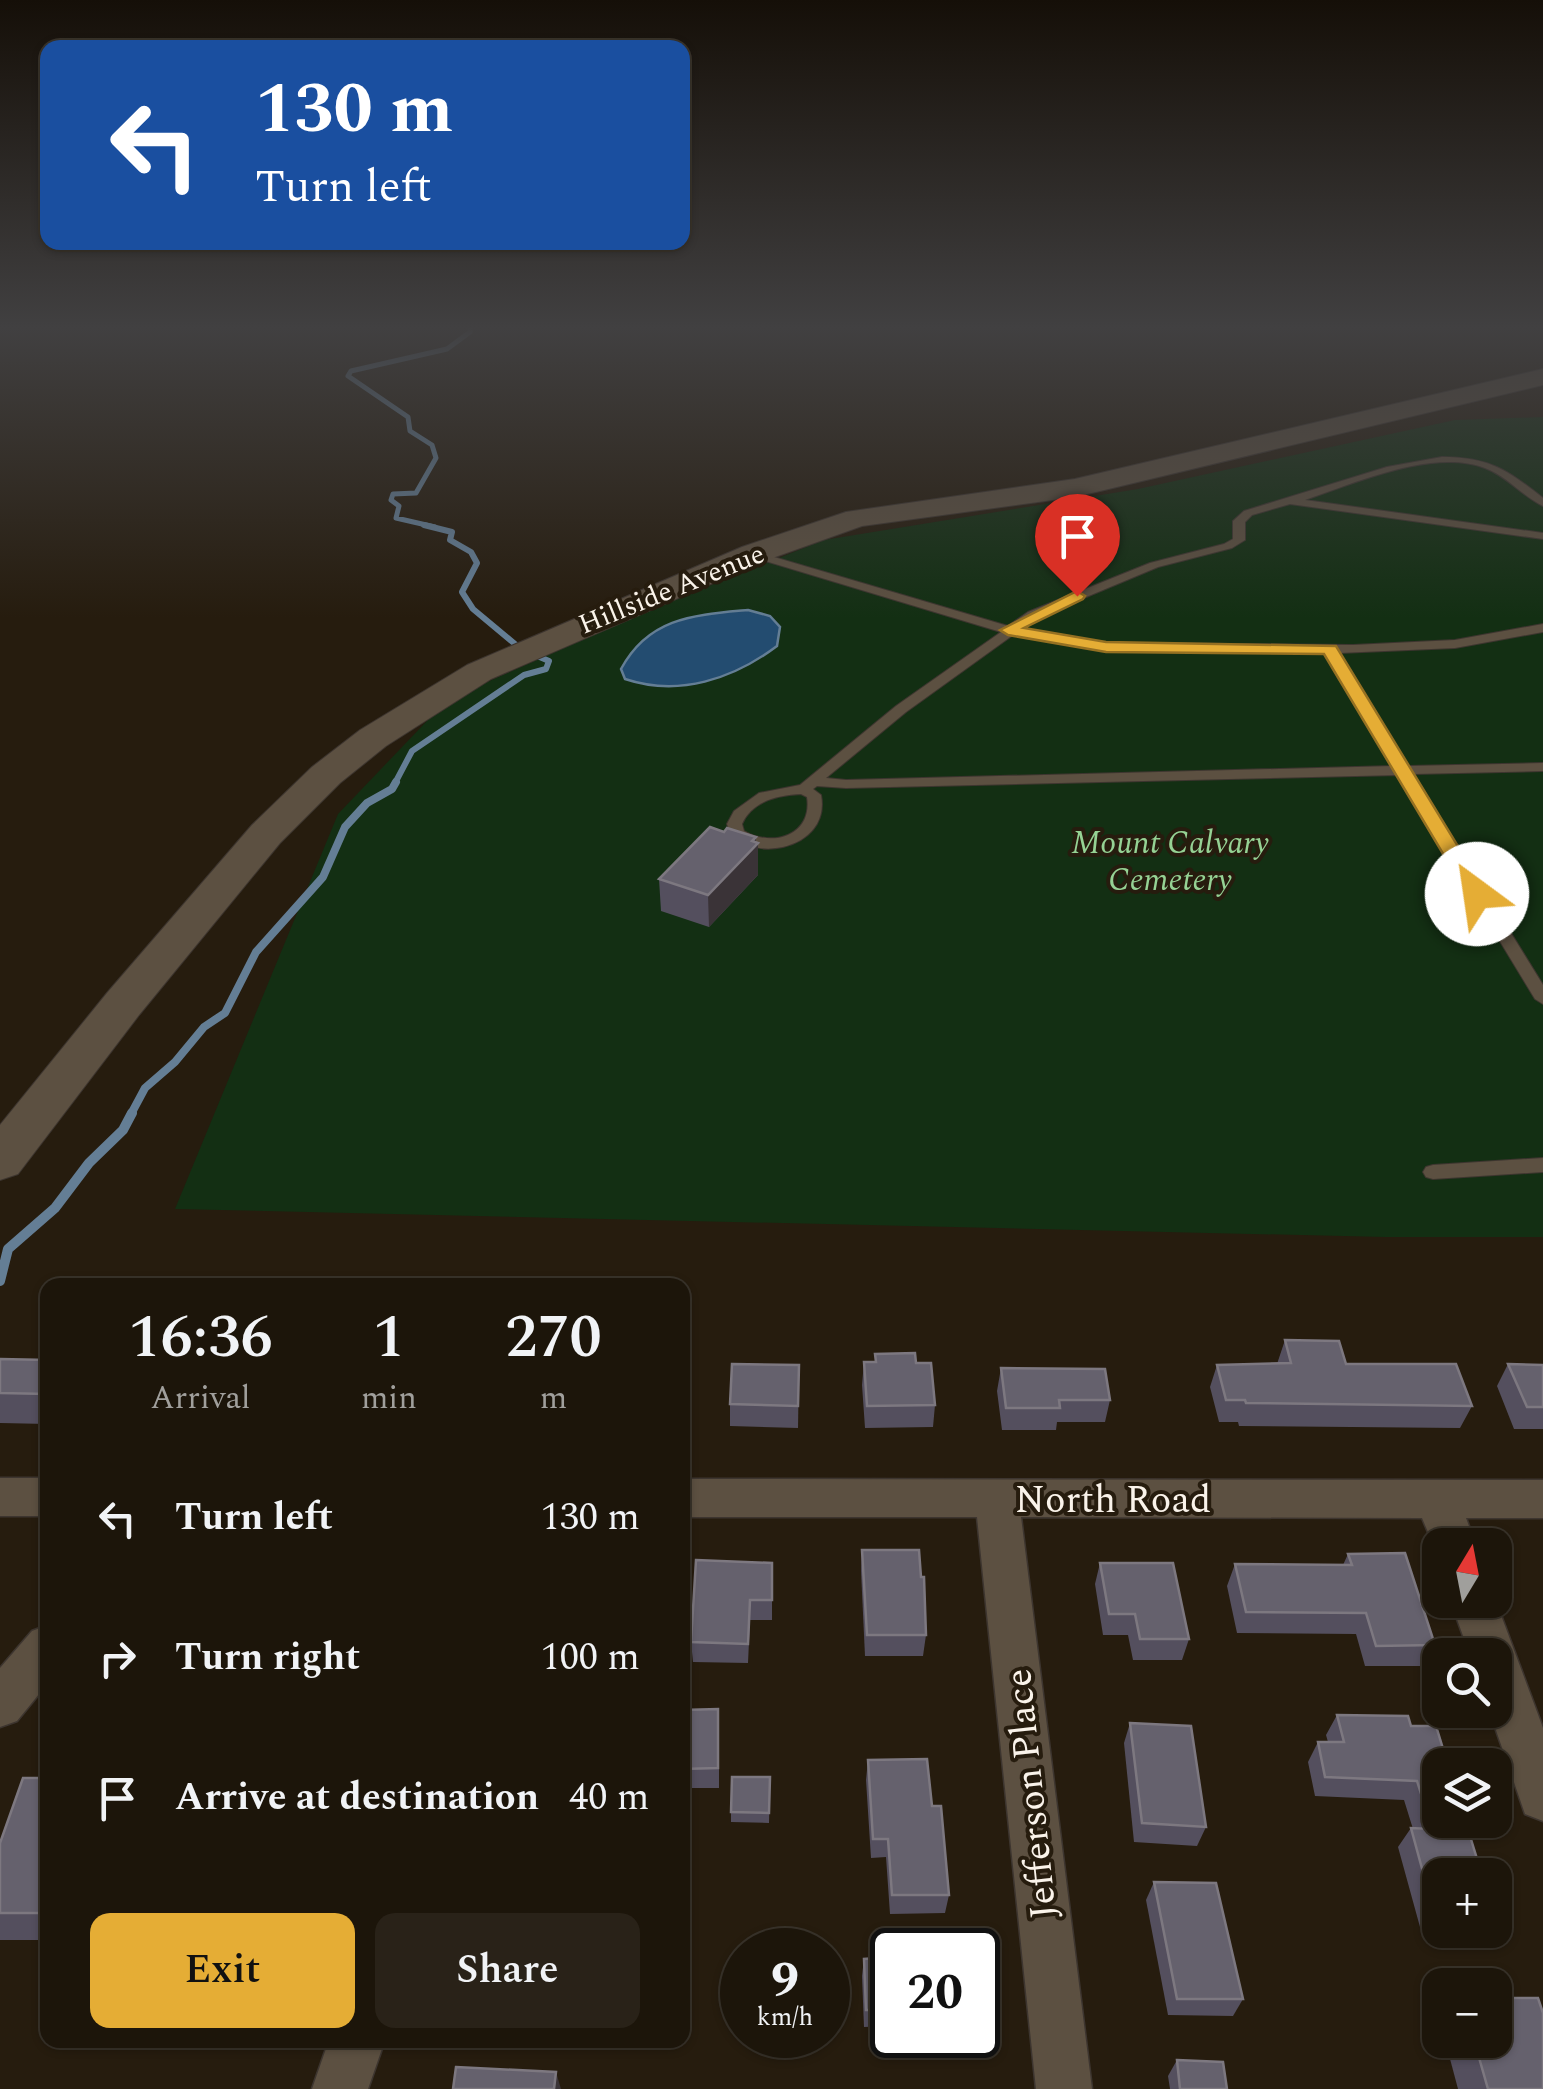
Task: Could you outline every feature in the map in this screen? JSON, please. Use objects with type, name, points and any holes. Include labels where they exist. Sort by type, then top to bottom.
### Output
[{"type":"main road","name":"Hillside Avenue","points":[[0,1160],[266,834],[338,766],[428,701],[479,672],[753,554],[856,518],[1075,488],[1347,423]]},
{"type":"street","points":[[0,1498],[40,1497]]},
{"type":"street","name":"North Road","points":[[690,1498],[1543,1499]]},
{"type":"street","name":"Jefferson Place","points":[[997,1499],[1064,2089]]},
{"type":"street","points":[[1437,1499],[1448,1528]]},
{"type":"street","points":[[0,1704],[40,1656]]},
{"type":"street","points":[[1512,1709],[1543,1796]]},
{"type":"street","points":[[340,2089],[354,2048]]},
{"type":"lane","points":[[809,785],[901,709],[1008,630],[1103,584],[1228,546],[1239,540],[1239,521],[1248,513],[1455,458],[1494,467],[1543,503]]},
{"type":"lane","points":[[1290,501],[1543,536]]},
{"type":"lane","points":[[753,554],[1008,630],[1106,647],[1330,649],[1455,644],[1543,628]]},
{"type":"lane","points":[[1330,649],[1543,999]]},
{"type":"lane","points":[[809,785],[816,804],[815,819],[800,838],[786,844],[757,842],[742,836],[735,822],[736,812],[749,801],[786,788],[809,785],[1543,767]]},
{"type":"lane","points":[[1433,1172],[1543,1165]]},
{"type":"green space","name":"Mount Calvary Cemetery","points":[[1439,423],[1543,423],[1543,1237],[1385,1237],[175,1209],[338,814],[447,700],[632,617],[824,540],[1138,489]]},
{"type":"water","points":[[748,610],[770,616],[780,627],[777,646],[760,658],[705,682],[665,686],[625,679],[621,669],[632,652],[659,629],[691,617]]},
{"type":"building","points":[[710,827],[756,837],[752,841],[758,843],[708,895],[659,879]]},
{"type":"building","points":[[1285,1340],[1339,1341],[1346,1364],[1456,1364],[1472,1406],[1226,1400],[1217,1365],[1291,1363]]},
{"type":"building","points":[[915,1353],[916,1363],[931,1363],[935,1405],[867,1406],[864,1362],[876,1362],[875,1354]]},
{"type":"building","points":[[0,1359],[40,1360],[40,1394],[0,1393]]},
{"type":"building","points":[[732,1364],[799,1365],[798,1406],[730,1404]]},
{"type":"building","points":[[1508,1364],[1543,1365],[1543,1407],[1527,1407]]},
{"type":"building","points":[[1001,1368],[1105,1369],[1110,1400],[1059,1400],[1060,1408],[1006,1408]]},
{"type":"building","points":[[862,1550],[919,1550],[926,1635],[867,1635]]},
{"type":"building","points":[[1405,1553],[1422,1605],[1422,1618],[1426,1618],[1433,1638],[1422,1638],[1422,1645],[1376,1646],[1366,1613],[1246,1612],[1235,1564],[1352,1565],[1348,1554]]},
{"type":"building","points":[[696,1560],[772,1563],[772,1600],[750,1600],[748,1644],[691,1642]]},
{"type":"building","points":[[1100,1563],[1173,1563],[1189,1639],[1140,1639],[1135,1614],[1109,1614]]},
{"type":"building","points":[[718,1709],[718,1768],[690,1769],[690,1710]]},
{"type":"building","points":[[1337,1715],[1408,1716],[1411,1726],[1437,1728],[1443,1748],[1422,1748],[1422,1797],[1417,1781],[1325,1777],[1318,1742],[1344,1742]]},
{"type":"building","points":[[1130,1723],[1191,1726],[1206,1827],[1142,1823]]},
{"type":"building","points":[[927,1759],[932,1806],[941,1806],[949,1895],[892,1895],[888,1839],[873,1839],[868,1760]]},
{"type":"building","points":[[732,1777],[770,1777],[769,1813],[731,1812]]},
{"type":"building","points":[[23,1778],[40,1778],[40,1913],[0,1913],[0,1843]]},
{"type":"building","points":[[1411,1828],[1422,1829],[1422,1838],[1471,1838],[1477,1858],[1422,1858],[1422,1868]]},
{"type":"building","points":[[1154,1882],[1216,1883],[1243,1999],[1177,1999]]},
{"type":"building","points":[[864,1959],[870,1959],[870,2010],[866,2010]]},
{"type":"building","points":[[1512,1998],[1538,1998],[1543,2013],[1543,2089],[1488,2089],[1479,2058],[1512,2058]]},
{"type":"building","points":[[1177,2060],[1223,2062],[1227,2089],[1180,2089]]},
{"type":"building","points":[[456,2067],[556,2072],[554,2089],[453,2089]]},
{"type":"waterway","points":[[409,423],[410,431],[432,445],[436,458],[416,493],[393,494],[391,500],[399,506],[396,518],[435,527]]},
{"type":"waterway","points":[[424,525],[452,532],[450,540],[471,552],[477,563],[462,592],[473,609],[515,644]]},
{"type":"waterway","points":[[394,785],[412,751],[524,675],[546,669],[549,661],[535,655]]},
{"type":"waterway","points":[[130,1116],[145,1088],[175,1062],[204,1027],[225,1013],[256,952],[323,877],[345,827],[367,803],[392,789],[396,782]]},
{"type":"waterway","points":[[0,1281],[8,1249],[55,1208],[89,1163],[123,1130],[132,1113]]},
{"type":"route","points":[[1077,596],[1008,630],[1106,647],[1330,649],[1477,894]]}]
